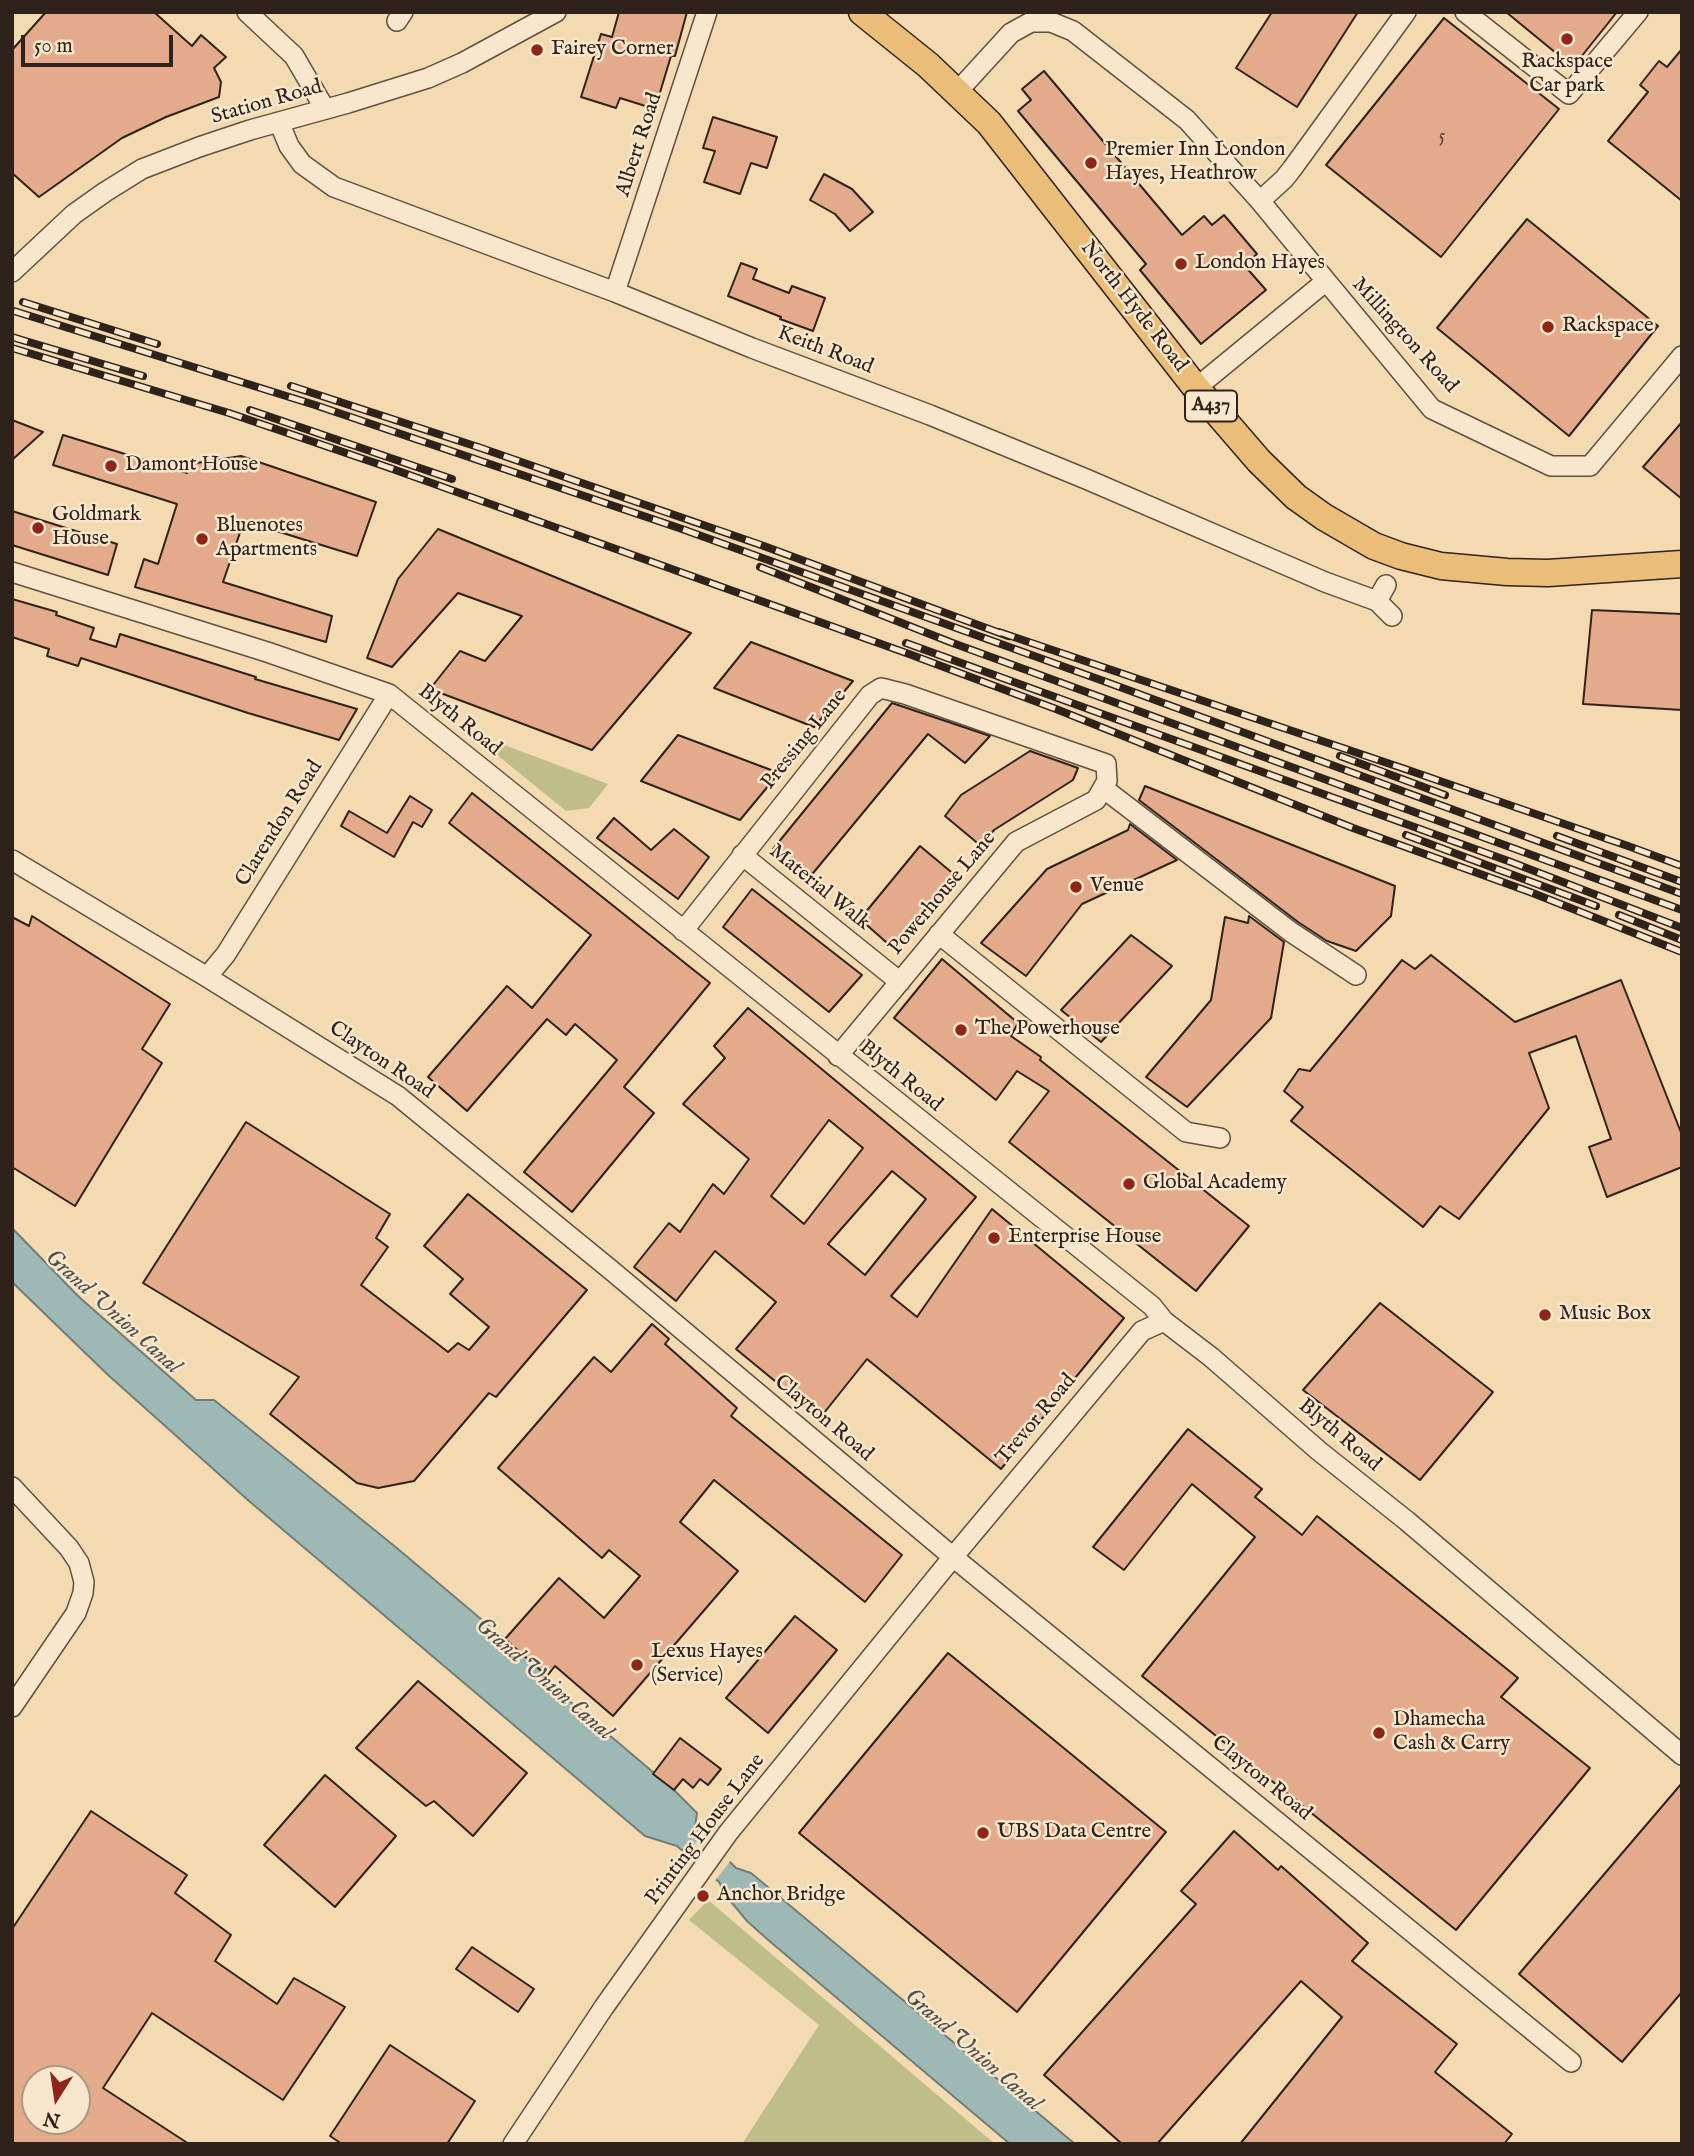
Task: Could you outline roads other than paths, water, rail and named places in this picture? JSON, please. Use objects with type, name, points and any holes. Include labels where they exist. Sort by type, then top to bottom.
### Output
[{"type":"main road","name":"North Hyde Road","points":[[862,12],[928,65],[998,133],[1196,388],[1259,461],[1296,497],[1344,530],[1392,553],[1441,566],[1507,572],[1588,572],[1682,564]]},
{"type":"street","points":[[247,12],[294,56],[325,109]]},
{"type":"street","name":"Station Road","points":[[12,272],[75,214],[105,191],[142,169],[199,147],[428,78],[462,63],[556,12]]},
{"type":"street","name":"Albert Road","points":[[615,292],[707,12]]},
{"type":"street","points":[[1260,201],[1284,179],[1406,12]]},
{"type":"street","points":[[1465,12],[1569,94],[1638,12]]},
{"type":"street","name":"Millington Road","points":[[957,92],[1011,33],[1031,22],[1042,20],[1062,25],[1176,110],[1260,201],[1432,409],[1551,466],[1590,466],[1682,356]]},
{"type":"street","name":"Keith Road","points":[[279,122],[289,146],[302,164],[334,187],[615,292],[954,425],[1325,582],[1382,593],[1392,616]]},
{"type":"street","name":"Millington Road","points":[[1196,388],[1325,282]]},
{"type":"street","name":"Blyth Road","points":[[12,572],[267,652],[389,694],[1152,1306],[1164,1321],[1407,1521],[1682,1755]]},
{"type":"street","name":"Pressing Lane","points":[[683,931],[870,695],[881,688],[1106,764],[1107,781],[1103,788]]},
{"type":"street","name":"Clarendon Road","points":[[207,977],[226,954],[389,694]]},
{"type":"street","points":[[1103,788],[1291,933],[1356,975]]},
{"type":"street","name":"Powerhouse Lane","points":[[838,1056],[1016,842],[1096,800],[1103,788]]},
{"type":"street","name":"Material Walk","points":[[742,855],[900,982]]},
{"type":"street","name":"Clayton Road","points":[[12,860],[398,1096],[611,1270],[953,1557],[1571,2062]]},
{"type":"street","points":[[939,934],[1186,1132],[1220,1138]]},
{"type":"street","name":"Trevor Road","points":[[953,1557],[1142,1331],[1164,1321]]},
{"type":"street","points":[[12,1488],[75,1555],[84,1582],[76,1613],[12,1707]]},
{"type":"street","name":"Printing House Lane","points":[[513,2144],[604,2007],[728,1833],[953,1557]]},
{"type":"water","name":"Grand Union Canal","points":[[12,1228],[79,1297],[196,1400],[214,1400],[398,1549],[539,1668],[554,1688],[674,1790],[697,1813],[695,1827],[736,1868],[751,1873],[1075,2144],[1010,2144],[767,1939],[747,1921],[727,1897],[719,1882],[677,1846],[645,1836],[249,1501],[107,1374],[12,1282]]},
{"type":"railway","points":[[23,302],[157,344]]},
{"type":"railway","points":[[14,311],[315,405],[682,529],[1682,894]]},
{"type":"railway","points":[[12,337],[143,376]]},
{"type":"railway","points":[[12,348],[229,413],[909,654],[1056,709],[1353,828],[1530,892],[1682,952]]},
{"type":"railway","points":[[291,386],[478,447],[761,545],[1008,636]]},
{"type":"railway","points":[[250,410],[452,479]]},
{"type":"railway","points":[[760,567],[950,642],[1682,910]]},
{"type":"railway","points":[[999,632],[1682,866]]},
{"type":"railway","points":[[906,643],[1511,862],[1682,928]]},
{"type":"railway","points":[[1340,756],[1445,795]]},
{"type":"railway","points":[[1406,835],[1596,906]]},
{"type":"railway","points":[[1557,836],[1682,882]]},
{"type":"railway","points":[[1619,915],[1682,940]]},
{"type":"place","name":"Rackspace Car park","points":[[1567,39]]},
{"type":"place","name":"Fairey Corner","points":[[537,50]]},
{"type":"place","name":"Premier Inn London Hayes, Heathrow","points":[[1091,163]]},
{"type":"place","name":"London Hayes","points":[[1181,264]]},
{"type":"place","name":"Rackspace","points":[[1548,327]]},
{"type":"place","name":"Damont House","points":[[111,466]]},
{"type":"place","name":"Goldmark House","points":[[38,528]]},
{"type":"place","name":"Bluenotes Apartments","points":[[202,539]]},
{"type":"place","name":"Venue","points":[[1076,887]]},
{"type":"place","name":"The Powerhouse","points":[[961,1030]]},
{"type":"place","name":"Global Academy","points":[[1129,1184]]},
{"type":"place","name":"Enterprise House","points":[[994,1238]]},
{"type":"place","name":"Music Box","points":[[1545,1315]]},
{"type":"place","name":"Lexus Hayes (Service)","points":[[637,1665]]},
{"type":"place","name":"Dhamecha Cash & Carry","points":[[1379,1733]]},
{"type":"place","name":"UBS Data Centre","points":[[983,1833]]},
{"type":"place","name":"Anchor Bridge","points":[[703,1896]]}]
